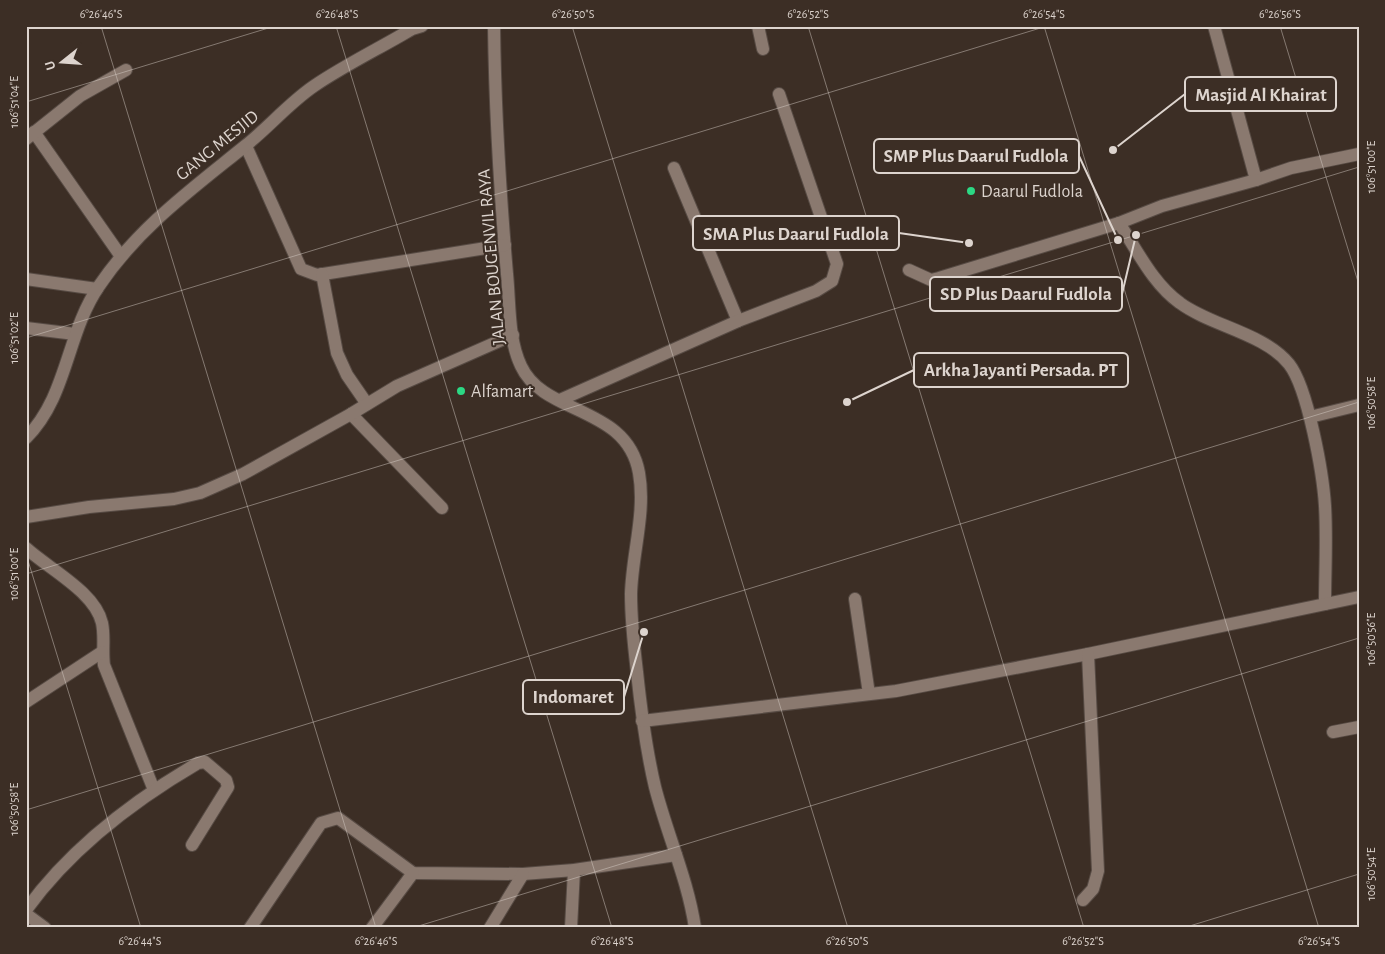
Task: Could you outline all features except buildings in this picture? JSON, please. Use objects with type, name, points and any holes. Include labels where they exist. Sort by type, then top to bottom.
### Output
[{"type":"street","name":"GANG MESJID","points":[[26,438],[52,405],[64,375],[75,334],[97,289],[120,256],[164,211],[246,146],[313,87],[412,29],[422,26]]},
{"type":"street","name":"JALAN BOUGENVIL RAYA","points":[[494,26],[495,79],[505,245],[513,335],[520,366],[530,379],[560,400],[610,425],[630,450],[639,472],[641,506],[631,594],[642,721],[655,788],[676,855],[695,928]]},
{"type":"street","points":[[758,26],[763,49]]},
{"type":"street","points":[[1214,26],[1256,180]]},
{"type":"street","points":[[120,256],[30,136],[80,96],[126,70]]},
{"type":"street","points":[[560,400],[738,321],[816,291],[832,281],[837,264],[779,94]]},
{"type":"street","points":[[246,146],[301,269],[317,275],[505,245]]},
{"type":"street","points":[[910,270],[930,280],[939,278],[1119,222],[1162,206],[1256,180],[1290,168],[1359,154]]},
{"type":"street","points":[[674,168],[738,321]]},
{"type":"street","points":[[1119,222],[1158,282],[1179,303],[1269,348],[1288,364],[1299,384],[1310,417],[1325,505],[1325,604]]},
{"type":"street","points":[[322,274],[337,353],[347,375],[367,404]]},
{"type":"street","points":[[26,279],[97,289]]},
{"type":"street","points":[[26,328],[75,334]]},
{"type":"street","points":[[26,517],[89,507],[174,499],[200,493],[243,474],[397,386],[513,335]]},
{"type":"street","points":[[1310,417],[1359,405]]},
{"type":"street","points":[[351,414],[442,508]]},
{"type":"street","points":[[26,548],[84,593],[96,606],[104,633],[102,652],[104,665],[154,790]]},
{"type":"street","points":[[642,721],[869,694],[1088,654],[1359,597]]},
{"type":"street","points":[[855,599],[869,694]]},
{"type":"street","points":[[26,702],[102,652]]},
{"type":"street","points":[[1083,900],[1092,889],[1098,871],[1088,654]]},
{"type":"street","points":[[1332,732],[1359,727]]},
{"type":"street","points":[[26,910],[47,881],[85,844],[154,790],[198,763],[205,762],[226,780],[228,787],[223,799],[192,845]]},
{"type":"street","points":[[250,928],[322,823],[338,818],[413,873],[523,874],[574,870],[676,855]]},
{"type":"street","points":[[570,928],[574,870]]},
{"type":"street","points":[[372,928],[413,873]]},
{"type":"street","points":[[490,928],[523,874]]},
{"type":"street","points":[[26,914],[45,928]]},
{"type":"place","name":"Masjid Al Khairat","points":[[1113,150]]},
{"type":"place","name":"Daarul Fudlola","points":[[971,191]]},
{"type":"place","name":"SD Plus Daarul Fudlola","points":[[1136,235]]},
{"type":"place","name":"SMP Plus Daarul Fudlola","points":[[1118,240]]},
{"type":"place","name":"SMA Plus Daarul Fudlola","points":[[969,243]]},
{"type":"place","name":"Alfamart","points":[[461,391]]},
{"type":"place","name":"Arkha Jayanti Persada. PT","points":[[847,402]]},
{"type":"place","name":"Indomaret","points":[[644,632]]}]
